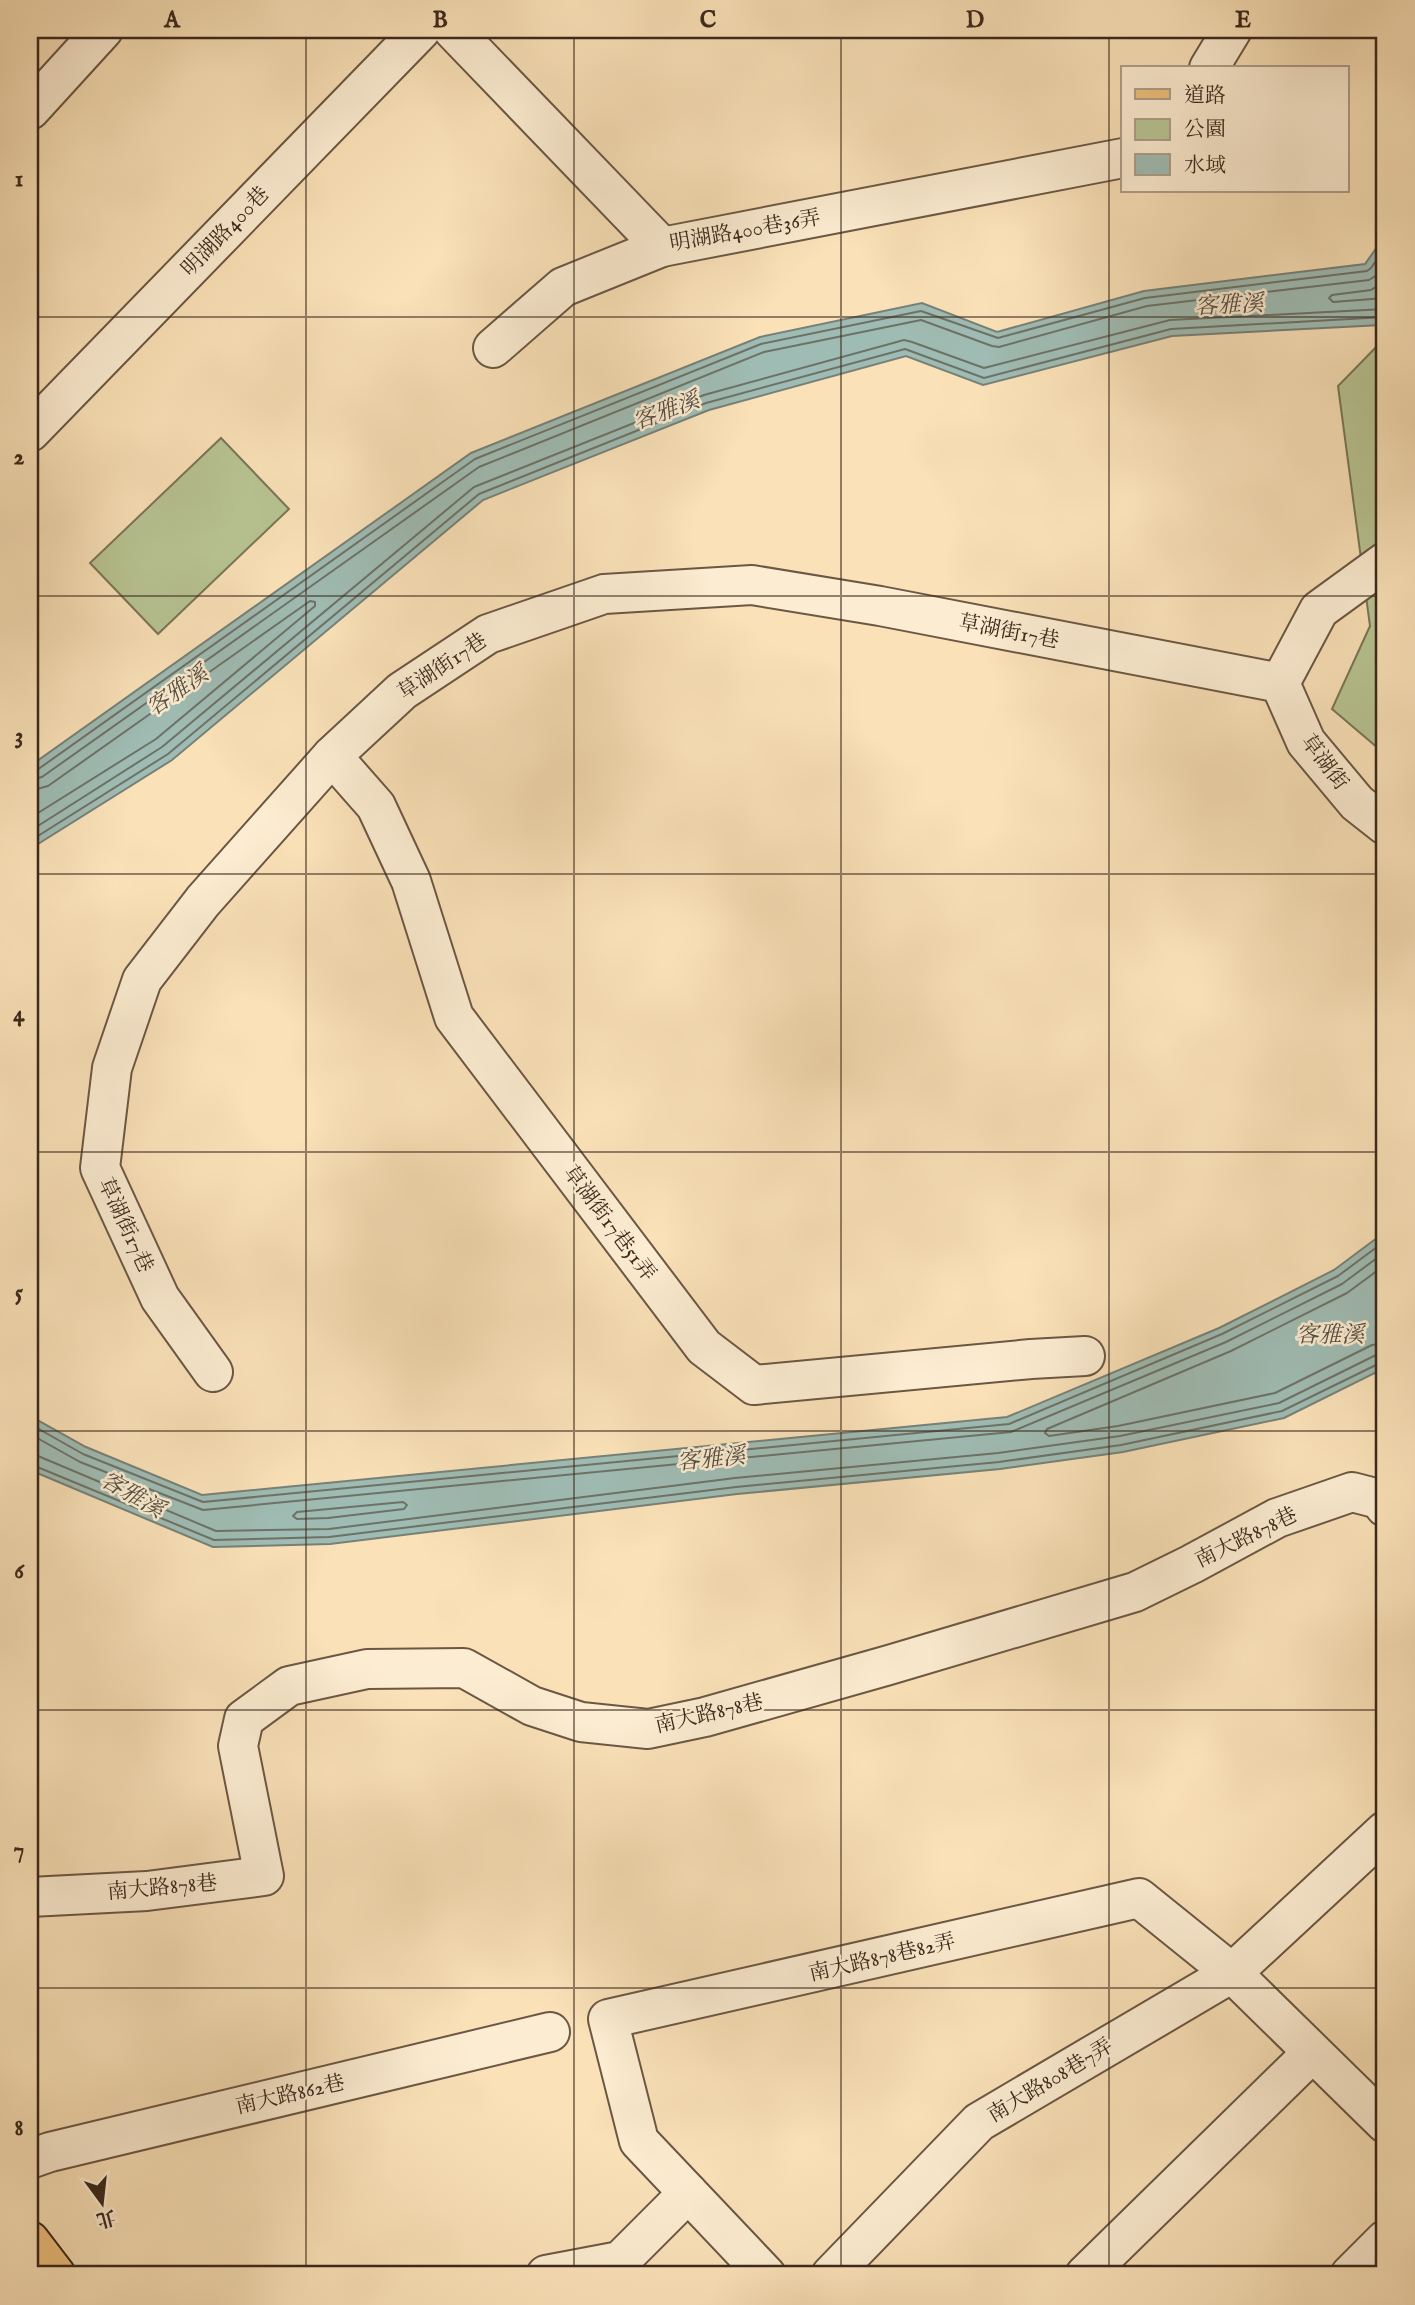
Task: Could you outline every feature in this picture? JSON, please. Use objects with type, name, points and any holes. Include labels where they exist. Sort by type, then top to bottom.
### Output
[{"type":"main road","points":[[30,2241],[57,2275]]},
{"type":"street","points":[[30,110],[103,30]]},
{"type":"street","name":"明湖路400巷","points":[[30,432],[421,30]]},
{"type":"street","name":"明湖路400巷36弄","points":[[453,30],[662,247],[1121,158]]},
{"type":"street","points":[[1210,66],[1232,30]]},
{"type":"street","points":[[493,348],[563,287],[662,247]]},
{"type":"street","points":[[1280,683],[1319,610],[1385,562]]},
{"type":"street","name":"草湖街17巷","points":[[213,1372],[160,1298],[100,1168],[111,1068],[142,981],[203,901],[332,756],[401,691],[488,634],[604,594],[752,585],[880,606],[1280,683]]},
{"type":"street","name":"草湖街","points":[[1280,683],[1306,742],[1357,803],[1385,825]]},
{"type":"street","name":"草湖街17巷51弄","points":[[332,756],[376,806],[382,818],[411,881],[454,1017],[704,1347],[754,1385],[1085,1356]]},
{"type":"street","name":"南大路878巷","points":[[30,1896],[147,1891],[264,1876],[238,1746],[244,1719],[289,1686],[367,1668],[464,1668],[532,1706],[581,1722],[648,1729],[705,1717],[1135,1592],[1277,1518],[1352,1492],[1379,1499],[1385,1507]]},
{"type":"street","points":[[1385,1831],[1232,1973],[1385,2123]]},
{"type":"street","name":"南大路878巷82弄","points":[[766,2275],[639,2141],[608,2020],[1139,1898],[1232,1973]]},
{"type":"street","name":"南大路808巷7弄","points":[[831,2275],[979,2122],[1232,1973]]},
{"type":"street","name":"南大路862巷","points":[[30,2159],[550,2032]]},
{"type":"street","points":[[1084,2275],[1312,2053]]},
{"type":"street","points":[[546,2275],[620,2261],[688,2193]]},
{"type":"street","points":[[1350,2275],[1385,2241]]},
{"type":"green space","points":[[1385,338],[1385,754],[1332,709],[1370,626],[1338,386]]},
{"type":"green space","points":[[221,438],[289,509],[158,634],[90,563]]},
{"type":"water","name":"客雅溪","points":[[1385,236],[1385,321],[1382,325],[1172,336],[983,385],[906,356],[709,410],[483,500],[172,760],[30,849],[30,766],[471,453],[760,337],[922,303],[997,332],[1144,291],[1365,264]]},
{"type":"water","name":"客雅溪","points":[[1385,1232],[1385,1368],[1284,1418],[1123,1452],[1000,1469],[737,1494],[330,1544],[213,1547],[30,1470],[30,1416],[86,1447],[202,1495],[1007,1417],[1219,1328],[1334,1270]]}]
